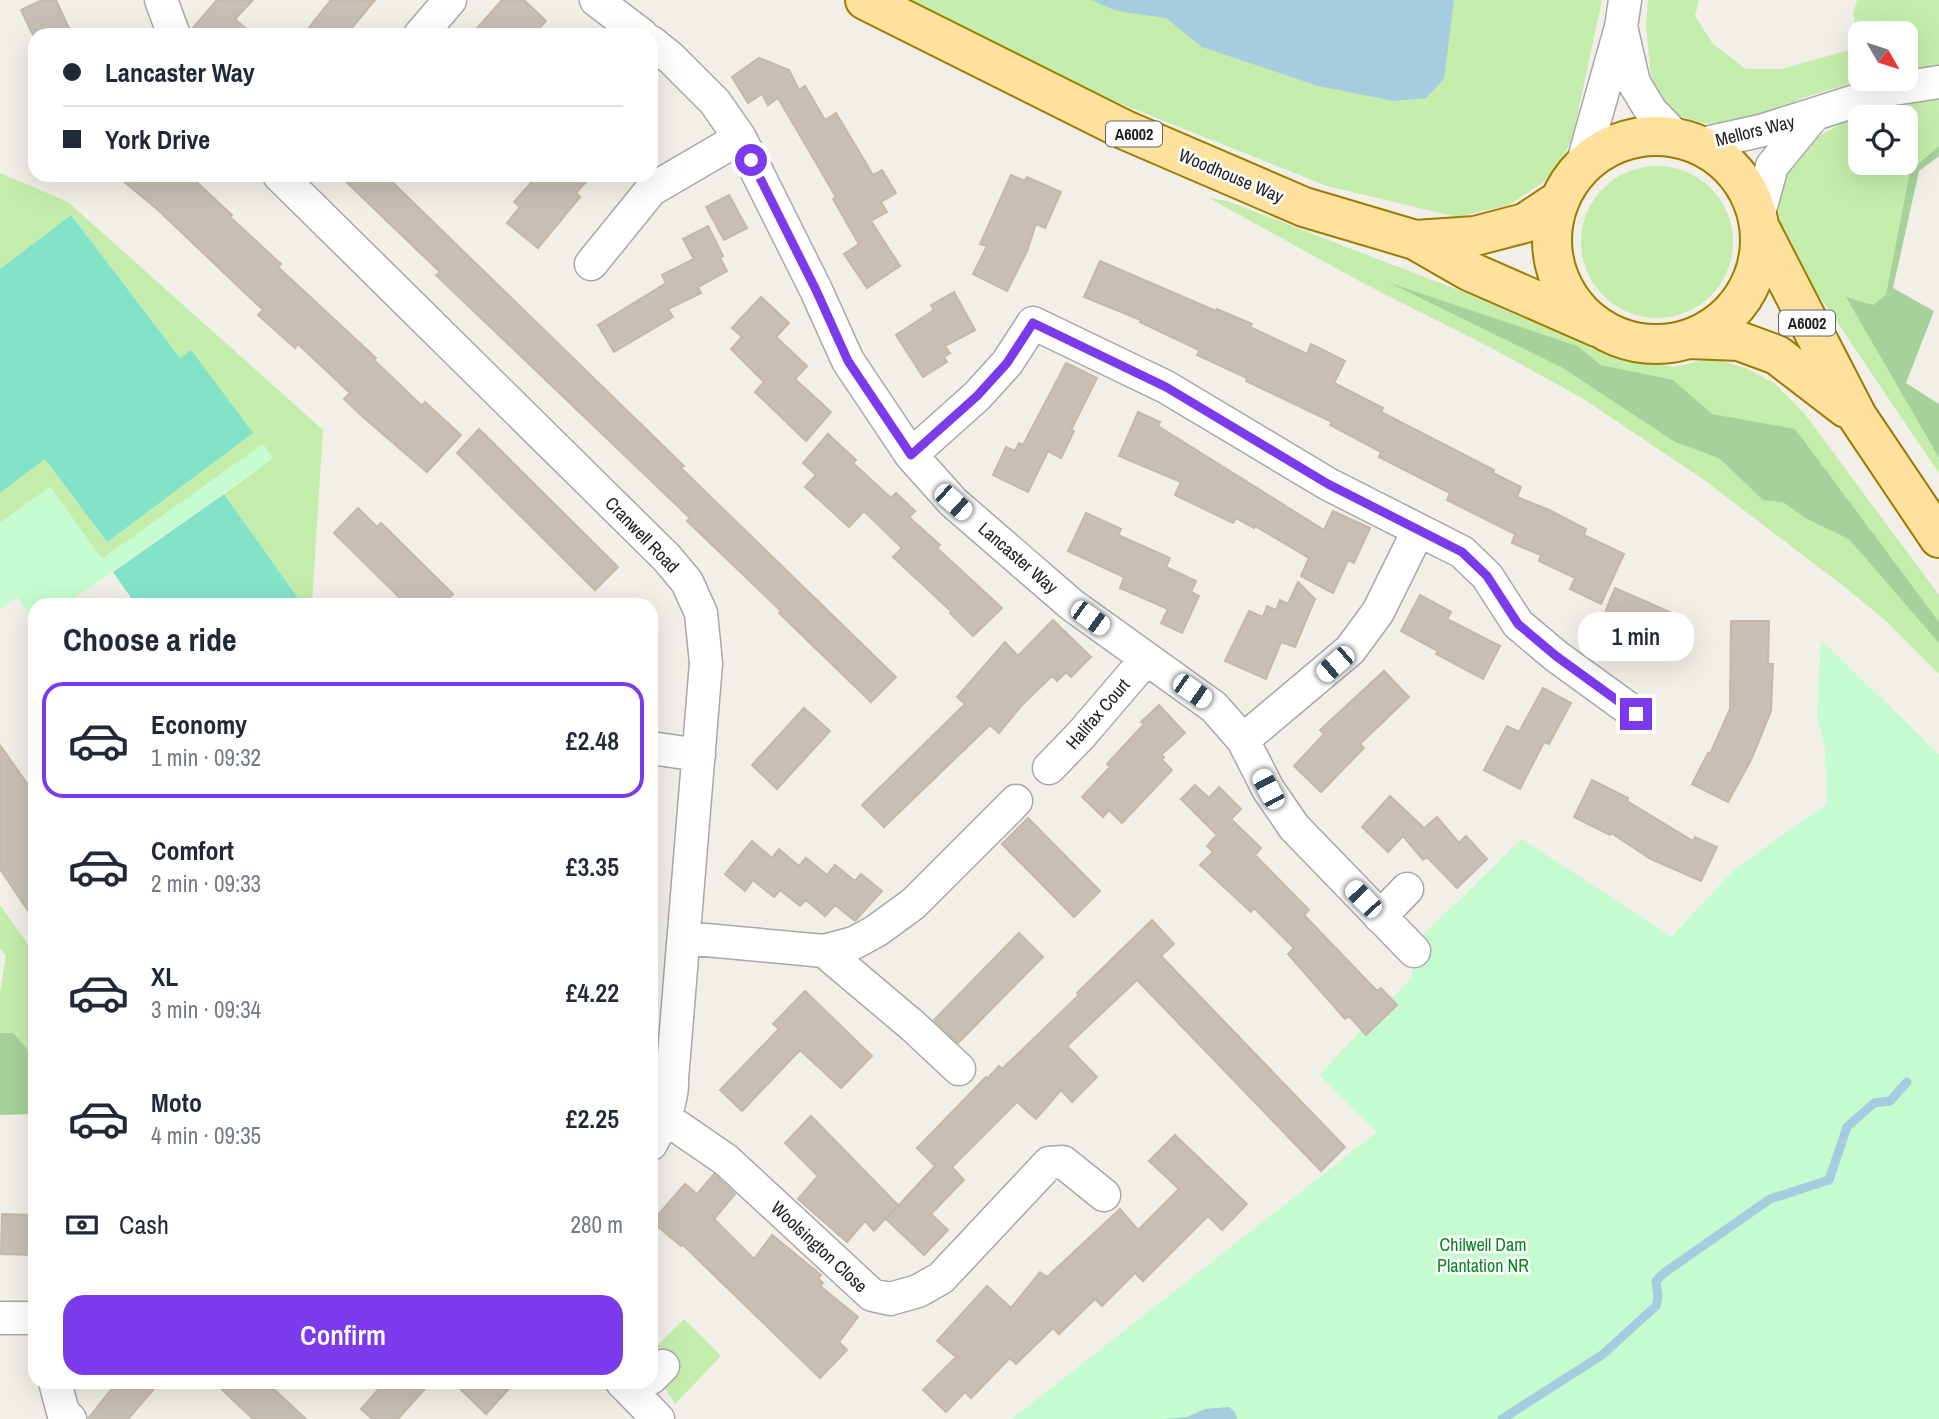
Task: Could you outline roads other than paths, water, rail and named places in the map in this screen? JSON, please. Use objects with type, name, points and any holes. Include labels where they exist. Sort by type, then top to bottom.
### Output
[{"type":"main road","name":"Woodhouse Way","points":[[865,0],[1125,130],[1304,207],[1415,240],[1469,271],[1597,327]]},
{"type":"main road","name":"A6002","points":[[1759,223],[1757,268],[1744,296],[1732,312],[1716,326],[1690,339],[1672,344],[1630,342],[1597,327],[1574,306],[1559,279],[1552,250],[1551,229],[1558,201],[1581,169],[1606,148],[1627,139],[1647,136],[1686,141],[1719,158],[1734,170],[1750,193],[1759,223],[1857,416],[1939,538]]},
{"type":"main road","name":"Woodhouse Way","points":[[1415,240],[1475,236],[1525,223],[1558,201]]},
{"type":"main road","name":"A6002","points":[[1690,339],[1739,341],[1777,355],[1857,416]]},
{"type":"street","points":[[161,0],[171,28]]},
{"type":"street","points":[[426,28],[450,0]]},
{"type":"street","points":[[596,0],[633,28]]},
{"type":"street","points":[[1623,13],[1634,83],[1651,111],[1686,141]]},
{"type":"street","points":[[1581,169],[1623,13]]},
{"type":"street","name":"Lancaster Way","points":[[658,48],[715,102],[740,138],[848,361],[911,455],[953,502],[1072,605],[1214,707],[1243,740],[1268,789],[1294,827],[1414,951]]},
{"type":"street","name":"Mellors Way","points":[[1686,141],[1764,130],[1893,89],[1939,82]]},
{"type":"street","name":"Mellors Way","points":[[1759,223],[1772,166],[1813,116]]},
{"type":"street","points":[[591,264],[651,190],[740,138]]},
{"type":"street","name":"Cranwell Road","points":[[286,182],[667,558],[687,582],[701,613],[706,663],[672,1090],[658,1131]]},
{"type":"street","points":[[911,455],[977,396],[1007,363],[1033,323],[1166,387],[1328,484],[1462,552],[1487,576],[1518,624],[1556,656],[1636,714]]},
{"type":"street","points":[[1243,740],[1350,650],[1378,612],[1418,531]]},
{"type":"street","name":"Halifax Court","points":[[1049,768],[1146,659]]},
{"type":"street","points":[[658,749],[699,755]]},
{"type":"street","points":[[684,938],[824,951],[854,943],[876,931],[913,904],[1016,801]]},
{"type":"street","points":[[1380,917],[1407,890]]},
{"type":"street","points":[[824,951],[913,1026],[959,1069]]},
{"type":"street","name":"Woolsington Close","points":[[658,1131],[726,1160],[872,1295],[883,1298],[890,1299],[918,1291],[940,1278],[1049,1164],[1063,1162],[1104,1195]]},
{"type":"street","points":[[0,1318],[28,1318]]},
{"type":"street","points":[[57,1389],[63,1412],[69,1419]]},
{"type":"street","points":[[646,1389],[658,1419]]},
{"type":"water","points":[[1091,0],[1454,0],[1444,79],[1426,98],[1394,101],[1318,86],[1202,47],[1166,18],[1117,11]]},
{"type":"water","points":[[1229,1407],[1235,1412],[1237,1419],[1163,1419],[1187,1417],[1205,1409]]},
{"type":"waterway","points":[[1502,1419],[1602,1355],[1656,1306],[1656,1281],[1664,1273],[1770,1199],[1829,1180],[1847,1127],[1874,1103],[1890,1101],[1907,1082]]},
{"type":"park label","name":"Chilwell Dam Plantation NR","points":[[1483,1255]]}]
